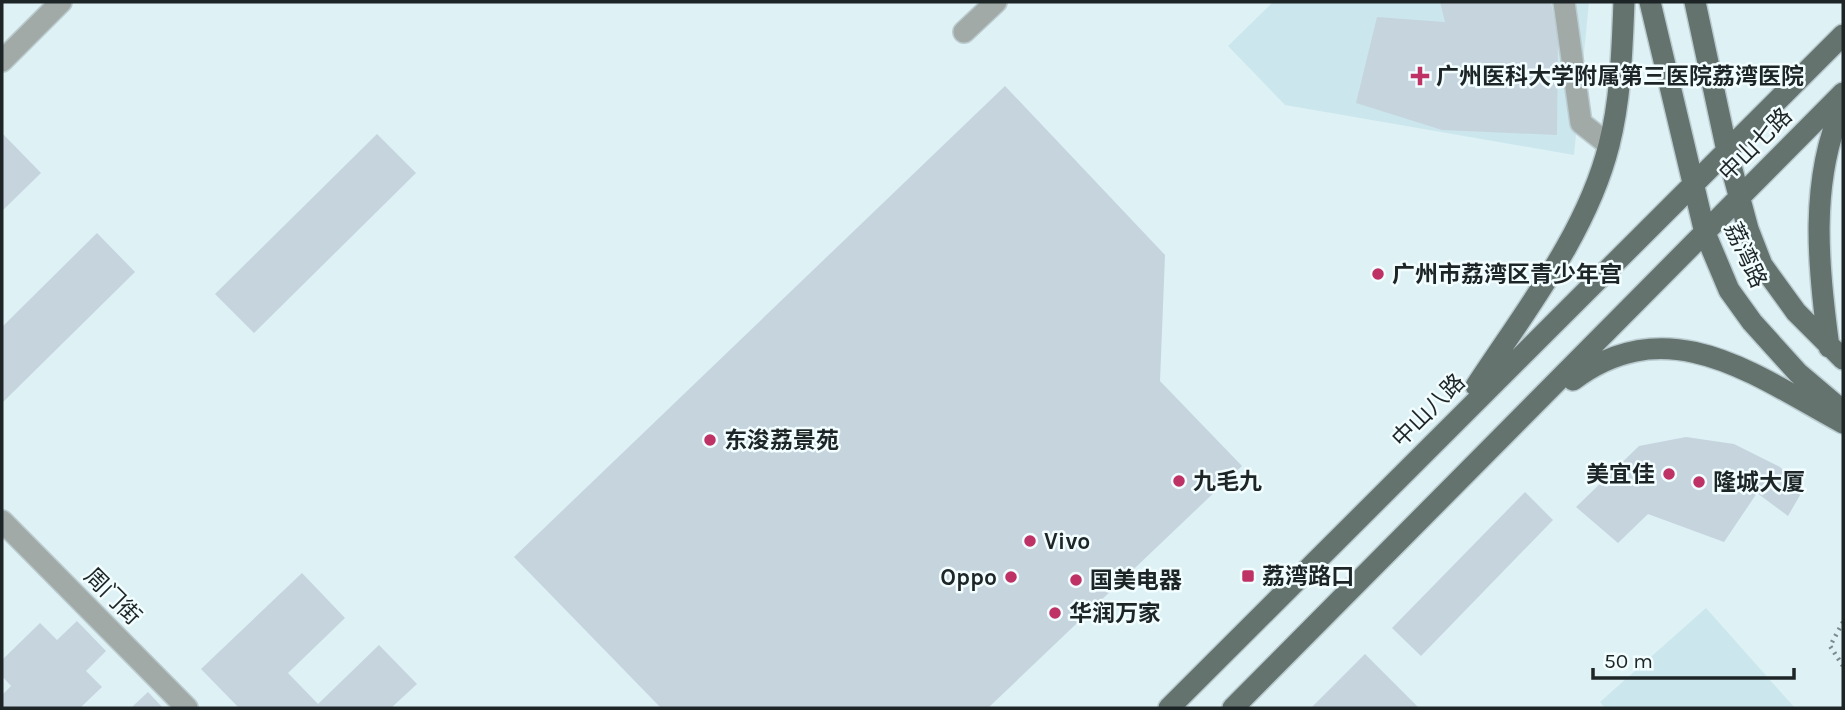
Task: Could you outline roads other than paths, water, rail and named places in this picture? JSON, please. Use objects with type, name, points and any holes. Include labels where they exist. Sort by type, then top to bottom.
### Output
[{"type":"main road","points":[[1454,420],[1567,242],[1592,194],[1609,145],[1620,82],[1624,2]]},
{"type":"main road","name":"荔湾路","points":[[1650,2],[1705,233],[1729,290],[1752,322],[1798,373],[1843,411]]},
{"type":"main road","name":"荔湾路","points":[[1695,2],[1727,150],[1748,229],[1762,265],[1796,312],[1836,353]]},
{"type":"main road","name":"中山七路","points":[[1727,150],[1843,35]]},
{"type":"main road","name":"中山七路","points":[[1705,233],[1843,93]]},
{"type":"main road","points":[[1836,353],[1818,259],[1830,141],[1843,105]]},
{"type":"main road","name":"中山八路","points":[[1169,708],[1454,420],[1727,150]]},
{"type":"main road","points":[[1233,708],[1705,233]]},
{"type":"main road","points":[[1511,429],[1582,373],[1610,358],[1676,348],[1702,352],[1738,365],[1843,423]]},
{"type":"street","points":[[2,61],[61,2]]},
{"type":"street","points":[[964,32],[996,2]]},
{"type":"street","points":[[1564,2],[1581,122],[1609,145]]},
{"type":"street","name":"周门街","points":[[2,521],[187,708]]},
{"type":"place","name":"广州医科大学附属第三医院荔湾医院","points":[[1420,76]]},
{"type":"place","name":"广州市荔湾区青少年宫","points":[[1378,274]]},
{"type":"place","name":"东浚荔景苑","points":[[710,440]]},
{"type":"place","name":"美宜佳","points":[[1669,474]]},
{"type":"place","name":"九毛九","points":[[1179,481]]},
{"type":"place","name":"隆城大厦","points":[[1699,482]]},
{"type":"place","name":"Vivo","points":[[1030,541]]},
{"type":"place","name":"荔湾路口","points":[[1248,576]]},
{"type":"place","name":"Oppo","points":[[1011,577]]},
{"type":"place","name":"国美电器","points":[[1076,580]]},
{"type":"place","name":"华润万家","points":[[1055,613]]}]
